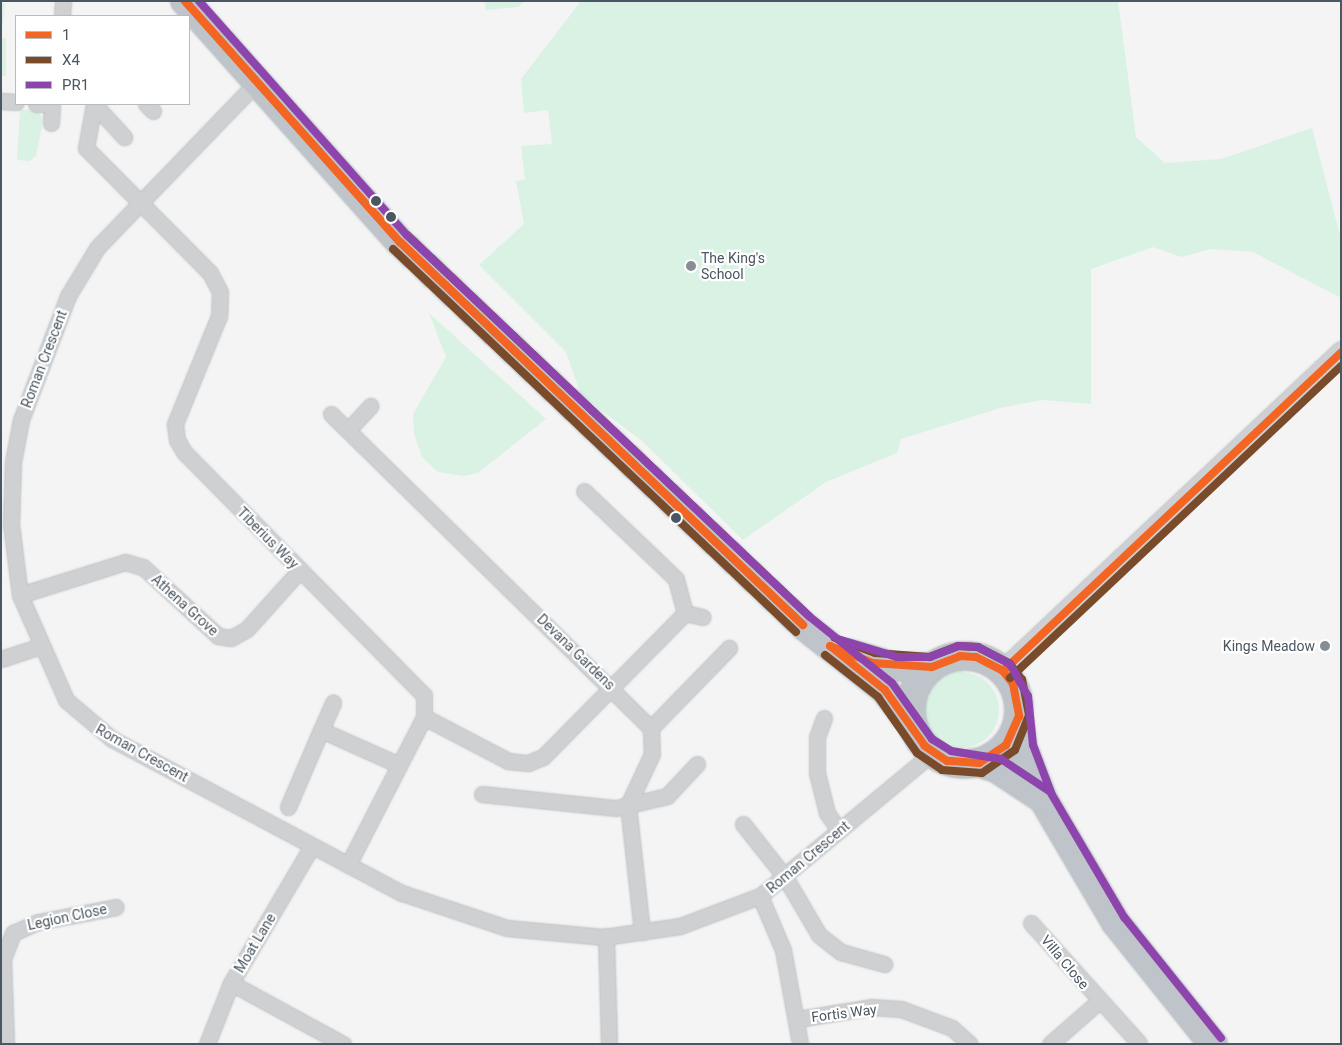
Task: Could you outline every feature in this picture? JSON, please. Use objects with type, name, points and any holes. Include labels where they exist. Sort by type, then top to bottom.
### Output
[{"type":"highway","points":[[185,1],[259,80],[400,242],[829,646],[884,690],[932,753],[955,763],[979,763],[996,768],[1043,799]]},
{"type":"highway","points":[[829,646],[873,663],[932,667],[960,656],[990,662],[1003,670],[1013,684],[1023,747],[1043,799],[1116,923],[1213,1044]]},
{"type":"highway","points":[[914,728],[913,695],[932,667]]},
{"type":"highway","points":[[979,763],[1006,746],[1019,716]]},
{"type":"street","points":[[62,15],[63,1]]},
{"type":"street","name":"Roman Crescent","points":[[259,80],[97,248],[68,296],[21,420],[13,462],[11,524],[20,595],[40,646],[66,700],[96,729],[402,893],[507,928],[606,936],[680,926],[760,896],[932,753]]},
{"type":"street","points":[[1,101],[15,102]]},
{"type":"street","points":[[51,123],[52,105]]},
{"type":"street","name":"Tiberius Way","points":[[94,105],[86,148],[210,274],[220,292],[220,316],[175,424],[177,440],[300,570],[418,686],[424,695],[424,717]]},
{"type":"street","name":"Tiberius Way","points":[[95,105],[124,137]]},
{"type":"street","points":[[1003,670],[1341,352]]},
{"type":"street","points":[[348,430],[370,406]]},
{"type":"street","name":"Devana Gardens","points":[[331,414],[613,688],[651,728]]},
{"type":"street","points":[[584,491],[676,579],[686,612]]},
{"type":"street","name":"Athena Grove","points":[[20,595],[125,562],[144,567],[218,636],[232,638],[246,629],[300,570]]},
{"type":"street","points":[[348,865],[397,764],[424,717],[508,761],[528,763],[543,757],[686,612]]},
{"type":"street","points":[[686,612],[703,617]]},
{"type":"street","points":[[1,659],[40,646]]},
{"type":"street","points":[[642,932],[628,805],[652,754],[651,728],[729,648]]},
{"type":"street","points":[[288,807],[333,703]]},
{"type":"street","points":[[824,718],[817,737],[817,773],[827,813],[839,830]]},
{"type":"street","points":[[321,730],[397,764]]},
{"type":"street","points":[[482,794],[616,808],[667,796],[697,764]]},
{"type":"street","points":[[743,824],[785,877],[830,945],[856,958],[884,964]]},
{"type":"street","name":"Moat Lane","points":[[207,1044],[231,983],[312,846]]},
{"type":"street","points":[[760,896],[783,950],[798,1019],[800,1044]]},
{"type":"street","name":"Legion Close","points":[[6,1044],[3,958],[13,933],[31,923],[116,907]]},
{"type":"street","name":"Villa Close","points":[[1032,923],[1098,1002],[1139,1043]]},
{"type":"street","points":[[606,936],[609,1044]]},
{"type":"street","points":[[231,983],[343,1044]]},
{"type":"street","name":"Villa Close","points":[[1050,1044],[1098,1002]]},
{"type":"street","name":"Fortis Way","points":[[798,1019],[871,1007],[900,1009],[936,1020],[970,1044]]},
{"type":"green space","points":[[484,1],[524,1],[519,7],[486,10]]},
{"type":"green space","name":"The King's School","points":[[581,1],[1118,1],[1136,137],[1165,163],[1221,159],[1312,128],[1341,239],[1341,298],[1253,252],[1211,249],[1181,257],[1153,247],[1091,269],[1091,404],[1042,400],[1000,408],[901,439],[897,453],[826,482],[743,540],[642,441],[581,395],[566,352],[479,265],[524,224],[516,181],[525,180],[521,146],[552,144],[548,110],[524,113],[521,79]]},
{"type":"green space","points":[[1,3],[5,4],[1,38]]},
{"type":"green space","points":[[1,38],[6,38],[6,76],[1,76]]},
{"type":"green space","points":[[20,109],[39,112],[43,121],[36,156],[29,161],[17,160]]},
{"type":"green space","points":[[429,313],[546,419],[478,473],[463,476],[438,472],[422,457],[414,434],[413,414],[446,357]]},
{"type":"green space","points":[[961,672],[976,675],[988,683],[996,695],[999,710],[996,725],[988,737],[976,745],[961,748],[946,745],[934,737],[926,725],[923,710],[926,695],[934,683],[946,675]]},
{"type":"transit line","name":"1","points":[[185,1],[400,242]]},
{"type":"transit line","name":"1","points":[[185,1],[400,242]]},
{"type":"transit line","name":"PR1","points":[[199,1],[407,235],[810,617],[892,683],[932,739],[951,751],[1001,759],[1049,791]]},
{"type":"transit line","name":"X4","points":[[407,235],[810,617]]},
{"type":"transit line","name":"1","points":[[400,242],[803,625]]},
{"type":"transit line","name":"1","points":[[400,242],[803,625]]},
{"type":"transit line","name":"X4","points":[[393,249],[796,632]]},
{"type":"transit line","name":"1","points":[[1003,671],[1341,352]]},
{"type":"transit line","name":"X4","points":[[1010,678],[1341,366]]},
{"type":"transit line","name":"X4","points":[[825,655],[878,697],[917,753],[942,770],[982,773],[1015,750],[1029,715],[1022,680],[1009,663],[978,647],[958,646],[930,657],[875,653],[835,638]]},
{"type":"transit line","name":"PR1","points":[[841,640],[897,657],[930,657],[958,646],[978,647],[1010,664],[1028,696],[1033,745],[1052,795],[1124,917],[1221,1038]]},
{"type":"transit line","name":"1","points":[[830,646],[873,663],[932,667],[960,656],[976,657],[1003,671],[1013,684],[1019,716],[1006,745],[979,763],[947,761],[925,746],[885,690],[830,646]]},
{"type":"place","name":"The King's School","points":[[691,266]]},
{"type":"place","name":"Kings Meadow","points":[[1325,646]]}]
